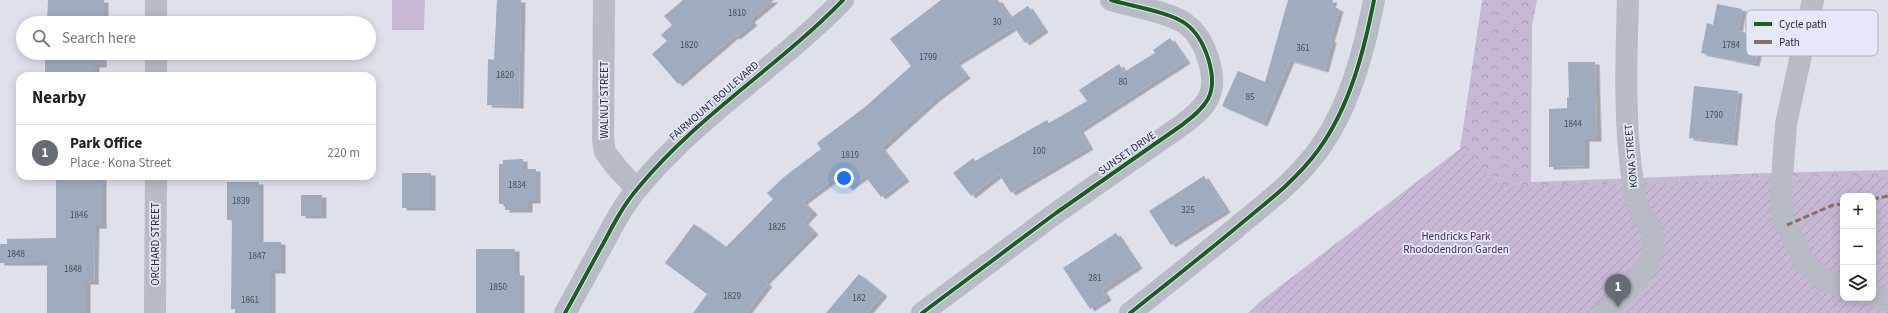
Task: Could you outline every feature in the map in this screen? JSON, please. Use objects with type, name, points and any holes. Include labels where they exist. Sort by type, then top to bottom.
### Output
[{"type":"street","points":[[156,0],[156,16]]},
{"type":"street","name":"WALNUT STREET","points":[[604,0],[603,138],[605,152],[618,169],[637,189]]},
{"type":"street","name":"FAIRMOUNT BOULEVARD","points":[[565,313],[614,224],[637,189],[664,157],[699,124],[773,63],[826,17],[843,0]]},
{"type":"street","name":"SUNSET DRIVE","points":[[922,313],[1056,213],[1182,125],[1200,110],[1208,99],[1212,88],[1207,56],[1200,39],[1187,25],[1174,18],[1111,0]]},
{"type":"street","points":[[1130,313],[1276,195],[1298,174],[1319,149],[1340,112],[1352,85],[1374,0]]},
{"type":"street","name":"KONA STREET","points":[[1603,313],[1631,287],[1648,263],[1653,251],[1653,238],[1650,227],[1635,198],[1631,169],[1625,73],[1628,0]]},
{"type":"street","points":[[1811,10],[1813,0]]},
{"type":"street","points":[[1801,56],[1786,124],[1781,192],[1783,219],[1792,235],[1802,260],[1824,281],[1840,286]]},
{"type":"street","points":[[156,60],[156,72]]},
{"type":"street","name":"ORCHARD STREET","points":[[155,313],[156,180]]},
{"type":"street","points":[[1876,297],[1888,300]]},
{"type":"green space","points":[[392,0],[425,0],[424,30],[392,30]]},
{"type":"green space","name":"Hendricks Park Rhododendron Garden","points":[[1482,0],[1537,0],[1532,26],[1531,182],[1888,170],[1888,313],[1248,313],[1261,301],[1460,149]]},
{"type":"green space","name":"Hendricks Park Rhododendron Garden","points":[[1460,149],[1502,187],[1888,177],[1888,313],[1261,313],[1261,301]]},
{"type":"building","points":[[48,0],[104,0],[104,16],[47,16]]},
{"type":"building","points":[[497,0],[521,0],[519,106],[487,105],[488,59],[494,60]]},
{"type":"building","points":[[683,0],[774,0],[750,20],[753,23],[736,37],[734,36],[678,84],[652,54],[667,41],[661,35],[672,25],[664,16]]},
{"type":"building","points":[[941,0],[998,0],[1010,18],[1028,6],[1044,30],[1025,43],[1014,27],[956,63],[966,76],[935,99],[881,148],[905,179],[881,197],[865,176],[848,188],[839,175],[803,202],[813,212],[804,222],[814,232],[765,282],[768,284],[746,313],[693,313],[707,294],[665,263],[694,224],[726,247],[773,199],[767,193],[784,177],[821,149],[817,143],[865,107],[911,66],[890,39]]},
{"type":"building","points":[[1288,0],[1333,0],[1331,6],[1339,9],[1330,40],[1332,41],[1324,70],[1290,60],[1263,124],[1222,106],[1238,71],[1265,82]]},
{"type":"building","points":[[1717,4],[1742,9],[1738,31],[1746,33],[1746,56],[1757,56],[1755,64],[1701,53],[1707,23],[1713,25]]},
{"type":"building","points":[[1170,38],[1186,61],[1079,130],[1089,147],[1011,193],[999,174],[971,196],[953,173],[973,158],[975,161],[1047,120],[1049,123],[1087,101],[1079,90],[1119,64],[1124,72],[1155,53],[1153,50]]},
{"type":"building","points":[[45,60],[102,60],[102,65],[95,65],[95,72],[45,72]]},
{"type":"building","points":[[1568,62],[1595,62],[1597,139],[1585,139],[1585,166],[1549,167],[1549,109],[1567,108],[1567,97],[1569,97]]},
{"type":"building","points":[[1694,86],[1738,91],[1733,143],[1689,138]]},
{"type":"building","points":[[523,159],[523,169],[536,169],[536,201],[528,201],[528,210],[505,210],[505,204],[499,204],[499,164],[503,164],[503,160]]},
{"type":"building","points":[[402,173],[431,173],[431,208],[402,208]]},
{"type":"building","points":[[1204,176],[1226,210],[1171,245],[1149,211]]},
{"type":"building","points":[[56,180],[102,180],[102,226],[95,226],[94,282],[86,282],[86,313],[47,313],[47,263],[0,263],[0,244],[7,244],[7,239],[56,238]]},
{"type":"building","points":[[227,182],[259,182],[259,242],[281,242],[281,271],[271,271],[271,313],[235,313],[235,309],[231,309],[232,220],[227,220]]},
{"type":"building","points":[[301,195],[322,195],[322,216],[301,216]]},
{"type":"building","points":[[1116,233],[1138,266],[1102,290],[1107,298],[1090,309],[1063,268]]},
{"type":"building","points":[[476,249],[515,249],[515,273],[520,273],[520,313],[476,313]]},
{"type":"building","points":[[859,274],[883,294],[867,313],[826,313]]},
{"type":"marked path","points":[[1876,198],[1888,196]]},
{"type":"marked path","points":[[1787,225],[1833,205],[1840,204]]},
{"type":"cycle path","points":[[565,313],[619,215],[638,188],[661,162],[686,137],[792,47],[843,0]]},
{"type":"cycle path","points":[[922,313],[1056,213],[1193,117],[1206,103],[1211,90],[1211,70],[1204,48],[1193,30],[1186,24],[1170,16],[1111,0]]},
{"type":"cycle path","points":[[1130,313],[1201,257],[1273,197],[1311,160],[1330,132],[1347,96],[1366,39],[1374,0]]},
{"type":"place","name":"Park Office","points":[[1618,307]]}]
